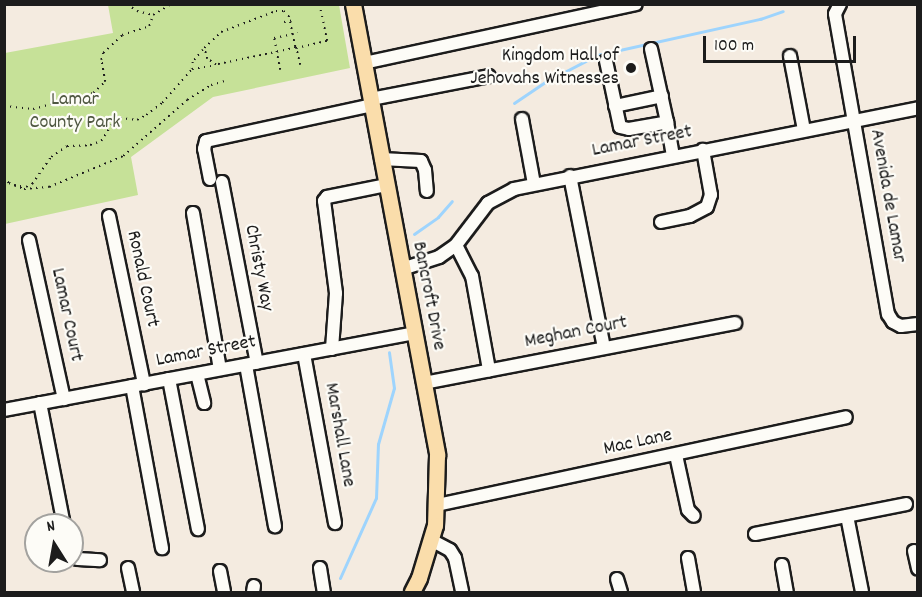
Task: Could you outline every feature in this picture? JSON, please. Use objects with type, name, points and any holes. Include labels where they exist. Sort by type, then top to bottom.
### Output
[{"type":"main road","name":"Bancroft Drive","points":[[353,4],[437,455],[437,505],[431,540],[412,592]]},
{"type":"street","points":[[364,63],[636,4]]},
{"type":"street","name":"Avenida de Lamar","points":[[840,4],[835,14],[888,314],[893,322],[901,326],[918,324]]},
{"type":"street","points":[[651,49],[673,156]]},
{"type":"street","points":[[790,56],[804,130]]},
{"type":"street","points":[[606,61],[622,130],[667,122]]},
{"type":"street","points":[[372,102],[489,76]]},
{"type":"street","points":[[615,106],[662,96]]},
{"type":"street","name":"Christy Way","points":[[276,526],[252,364],[216,180],[204,149],[206,141],[372,102]]},
{"type":"street","name":"Lamar Street","points":[[402,269],[439,257],[456,245],[489,202],[501,194],[570,176],[918,108]]},
{"type":"street","points":[[522,119],[534,184]]},
{"type":"street","points":[[661,222],[690,216],[707,207],[711,195],[703,150]]},
{"type":"street","points":[[381,159],[421,161],[425,170],[427,190]]},
{"type":"street","points":[[570,176],[604,346]]},
{"type":"street","points":[[332,348],[336,293],[324,201],[327,197],[386,185]]},
{"type":"street","points":[[193,213],[220,369]]},
{"type":"street","name":"Ronald Court","points":[[109,216],[138,385],[162,548]]},
{"type":"street","name":"Lamar Court","points":[[29,240],[64,399]]},
{"type":"street","points":[[456,245],[472,276],[489,370]]},
{"type":"street","name":"Meghan Court","points":[[424,383],[735,322]]},
{"type":"street","name":"Lamar Street","points":[[4,410],[414,333]]},
{"type":"street","name":"Marshall Lane","points":[[304,354],[335,523]]},
{"type":"street","points":[[197,374],[204,403]]},
{"type":"street","points":[[169,379],[198,528]]},
{"type":"street","points":[[40,403],[62,513]]},
{"type":"street","name":"Mac Lane","points":[[437,505],[846,417]]},
{"type":"street","points":[[676,455],[688,510],[694,516]]},
{"type":"street","points":[[755,534],[906,504]]},
{"type":"street","points":[[847,516],[862,592]]},
{"type":"street","points":[[431,540],[450,550],[455,558],[462,592]]},
{"type":"street","points":[[914,551],[918,569]]},
{"type":"street","points":[[688,558],[694,592]]},
{"type":"street","points":[[84,559],[100,560]]},
{"type":"street","points":[[782,565],[787,592]]},
{"type":"street","points":[[128,568],[133,592]]},
{"type":"street","points":[[320,568],[324,592]]},
{"type":"street","points":[[220,571],[224,592]]},
{"type":"street","points":[[616,579],[621,592]]},
{"type":"path","points":[[128,4],[136,11],[153,15],[160,13],[171,4]]},
{"type":"path","points":[[192,69],[327,41],[318,4]]},
{"type":"path","points":[[9,183],[20,187],[32,184],[58,151],[66,146],[90,145],[101,141],[114,121],[120,118],[137,120],[146,116],[162,104],[192,69],[193,62],[204,48],[226,29],[281,10],[283,6]]},
{"type":"path","points":[[281,10],[293,20]]},
{"type":"path","points":[[4,106],[33,109],[93,93],[105,82],[102,60],[107,48],[122,35],[149,26],[153,15]]},
{"type":"path","points":[[284,22],[293,20]]},
{"type":"path","points":[[293,20],[293,33],[300,65]]},
{"type":"path","points":[[318,27],[323,26]]},
{"type":"path","points":[[279,30],[280,36]]},
{"type":"path","points":[[280,70],[274,38],[297,33]]},
{"type":"path","points":[[204,48],[207,59],[216,65]]},
{"type":"path","points":[[4,177],[9,183],[24,189],[49,187],[123,156],[187,100],[225,81]]},
{"type":"green space","name":"Lamar County Park","points":[[108,5],[339,5],[350,68],[213,97],[131,157],[138,195],[5,224],[5,53],[113,33]]},
{"type":"waterway","points":[[514,103],[545,82],[597,55],[760,19],[783,11]]},
{"type":"waterway","points":[[414,234],[438,217],[452,201]]},
{"type":"waterway","points":[[340,578],[376,498],[378,444],[394,388],[389,352]]},
{"type":"place","name":"Kingdom Hall of Jehovahs Witnesses","points":[[631,68]]}]
